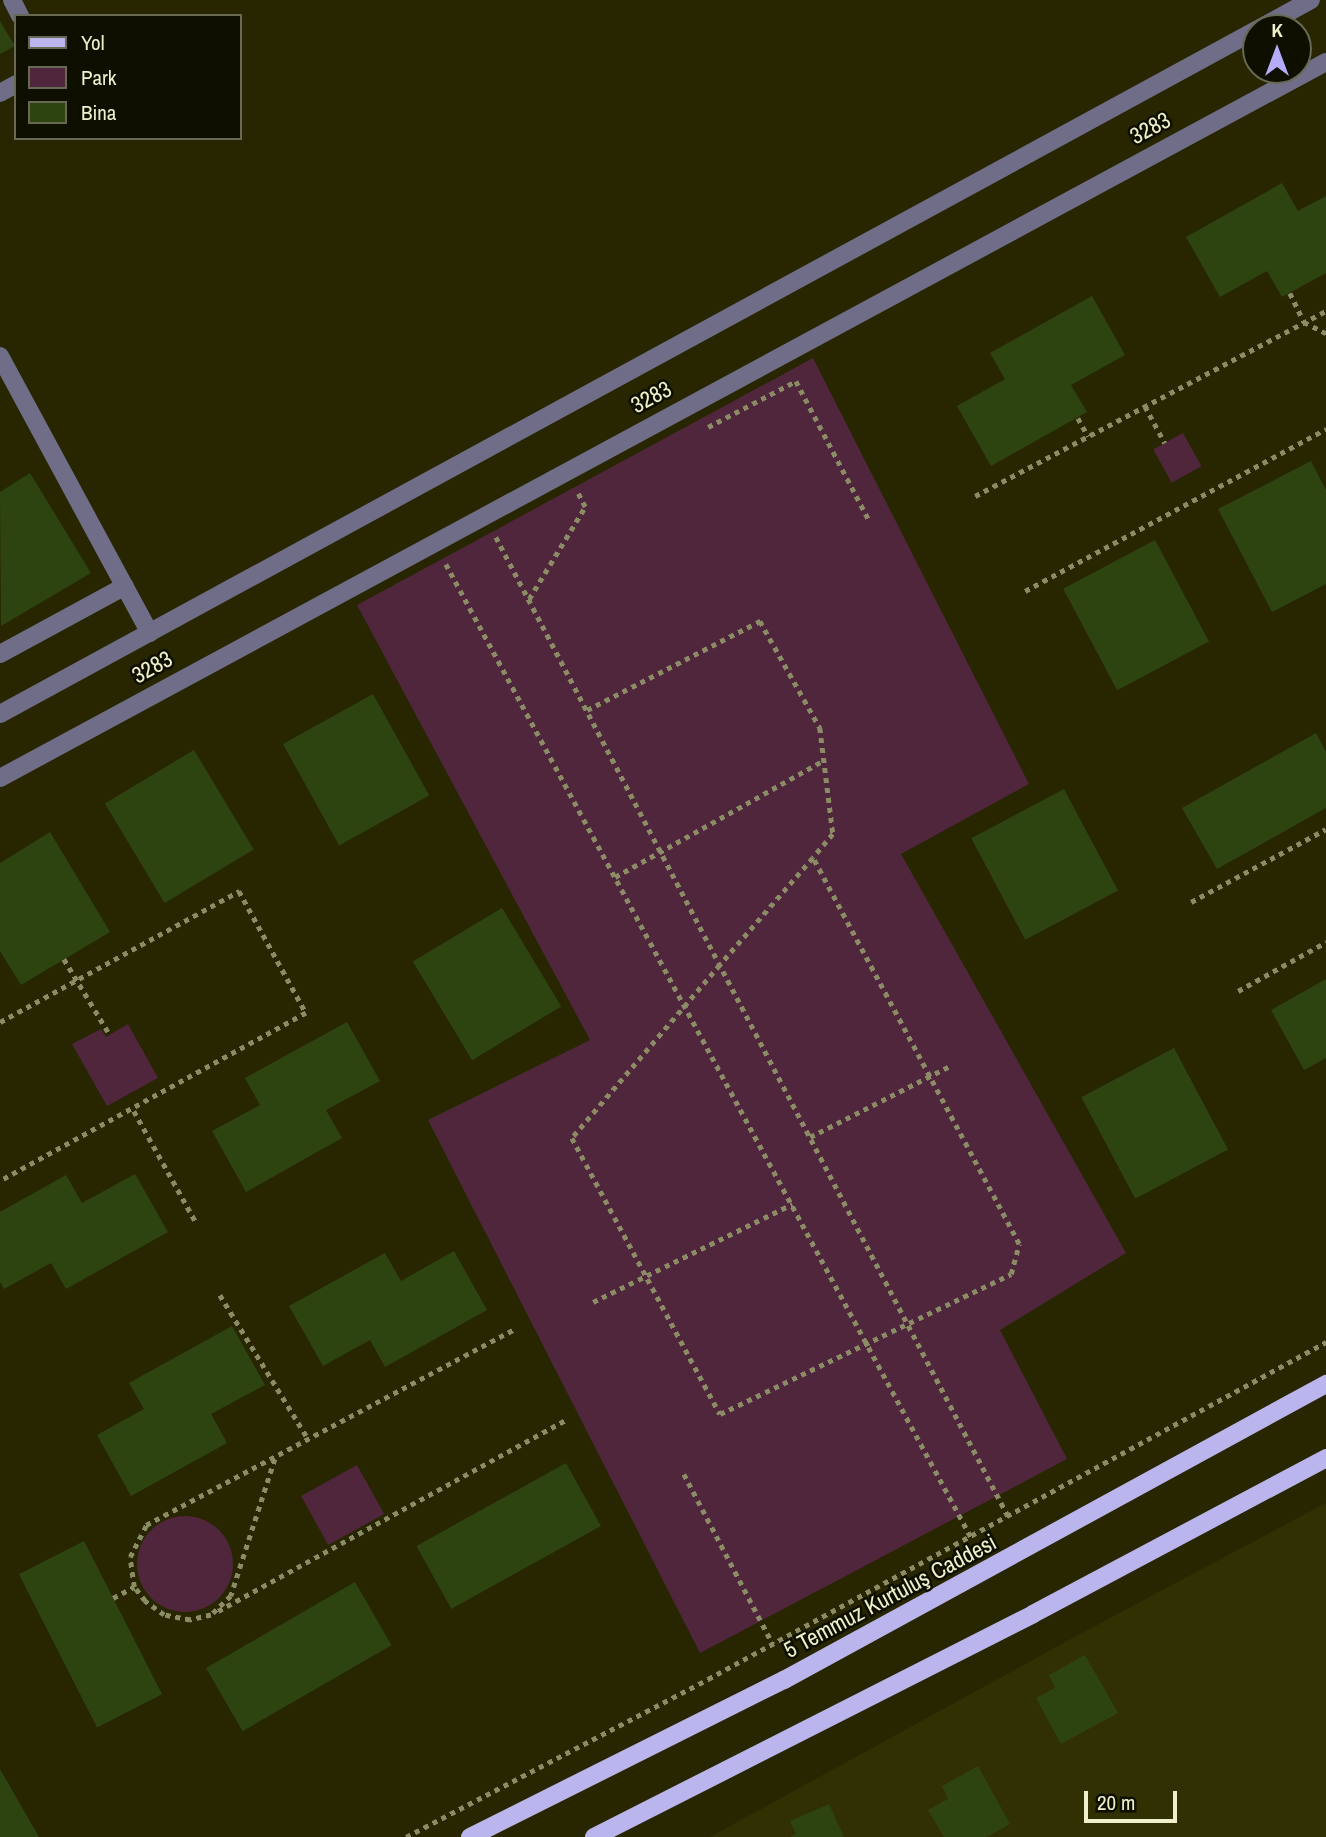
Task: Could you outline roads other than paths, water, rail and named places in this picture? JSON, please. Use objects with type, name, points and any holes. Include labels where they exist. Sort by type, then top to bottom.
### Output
[{"type":"main road","name":"5 Temmuz Kurtuluş Caddesi","points":[[470,1837],[784,1680],[1326,1384]]},
{"type":"main road","points":[[594,1837],[1033,1614],[1326,1458]]},
{"type":"street","name":"3283","points":[[1285,14],[1311,0]]},
{"type":"street","name":"3283","points":[[0,714],[1242,38]]},
{"type":"street","name":"3283","points":[[0,778],[484,514],[1326,62]]},
{"type":"street","points":[[0,356],[150,633]]},
{"type":"street","points":[[0,654],[125,586]]}]
